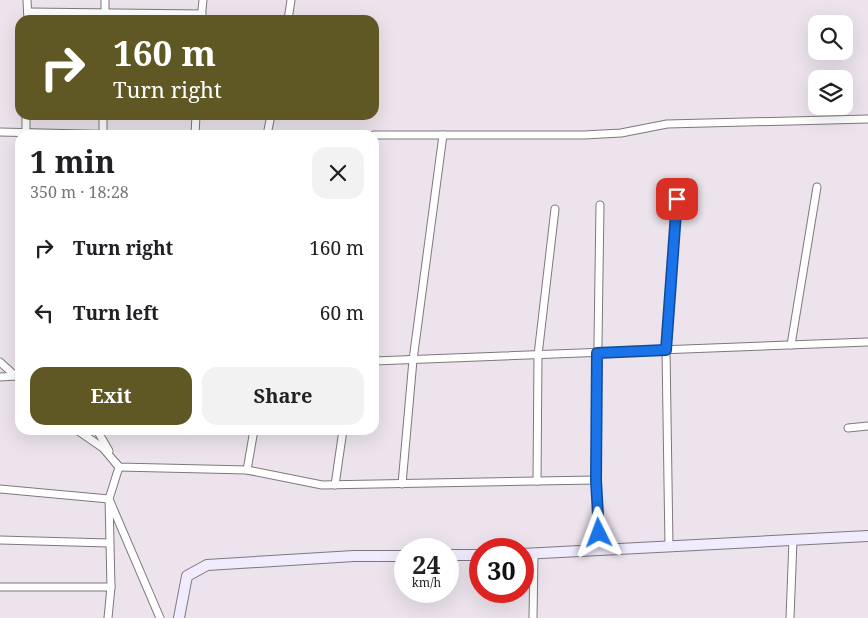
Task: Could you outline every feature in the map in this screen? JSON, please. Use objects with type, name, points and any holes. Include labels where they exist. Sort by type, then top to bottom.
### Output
[{"type":"main road","points":[[534,554],[868,536]]},
{"type":"main road","points":[[179,618],[187,576],[207,565],[354,556],[394,556]]},
{"type":"street","points":[[27,0],[28,15]]},
{"type":"street","points":[[105,0],[105,15]]},
{"type":"street","points":[[202,0],[202,15]]},
{"type":"street","points":[[289,15],[291,0]]},
{"type":"street","points":[[379,135],[584,135],[621,133],[667,124],[868,119]]},
{"type":"street","points":[[0,132],[15,133]]},
{"type":"street","points":[[402,484],[413,360],[443,135]]},
{"type":"street","points":[[791,345],[816,187]]},
{"type":"street","points":[[669,547],[666,350],[677,199]]},
{"type":"street","points":[[600,205],[596,480],[600,551]]},
{"type":"street","points":[[537,481],[538,355],[555,209]]},
{"type":"street","points":[[379,362],[868,342]]},
{"type":"street","points":[[0,362],[15,374]]},
{"type":"street","points":[[0,377],[15,377]]},
{"type":"street","points":[[848,428],[868,426]]},
{"type":"street","points":[[84,435],[103,448],[119,466],[247,470],[322,485],[596,480]]},
{"type":"street","points":[[100,435],[119,466],[108,499],[111,586],[108,618]]},
{"type":"street","points":[[247,470],[253,435]]},
{"type":"street","points":[[335,485],[342,435]]},
{"type":"street","points":[[0,489],[108,499]]},
{"type":"street","points":[[108,499],[160,618]]},
{"type":"street","points":[[0,540],[110,543]]},
{"type":"street","points":[[790,618],[793,540]]},
{"type":"street","points":[[0,587],[111,586]]},
{"type":"street","points":[[533,603],[533,618]]},
{"type":"route","points":[[599,533],[596,480],[597,353],[666,350],[677,199]]}]
